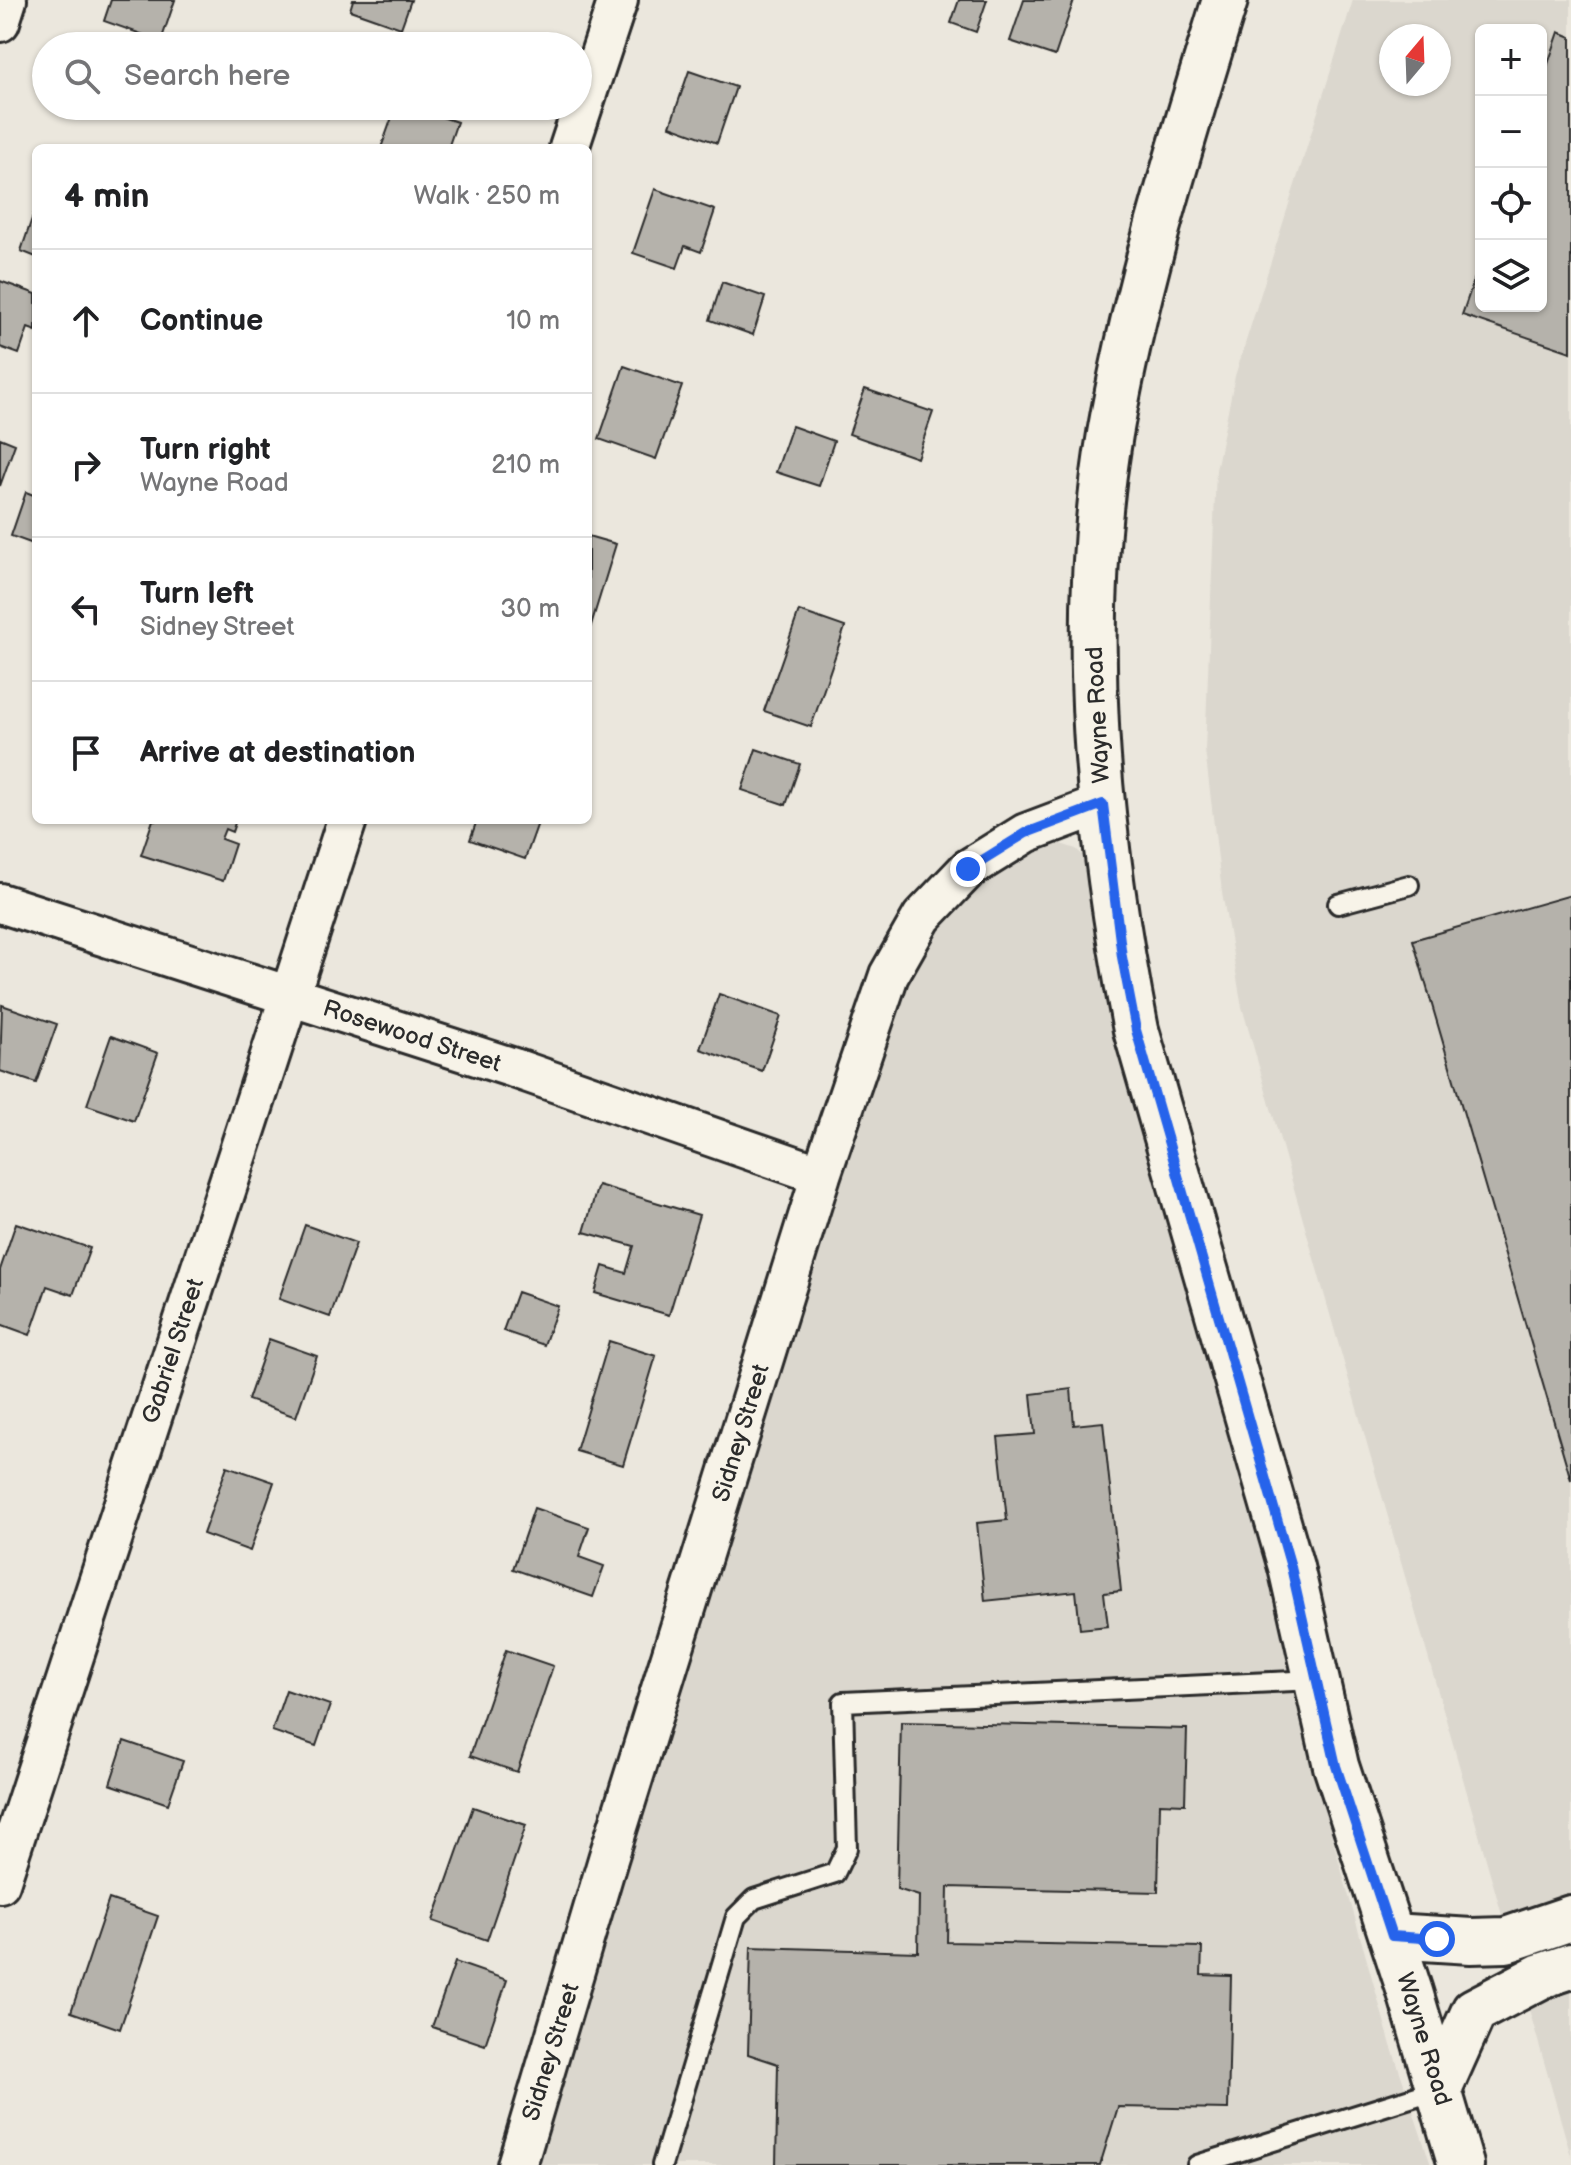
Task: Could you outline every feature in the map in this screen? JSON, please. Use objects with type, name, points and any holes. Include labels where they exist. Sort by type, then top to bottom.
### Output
[{"type":"main road","name":"Wayne Road","points":[[1225,0],[1154,230],[1110,436],[1095,602],[1095,737],[1122,957],[1136,1030],[1206,1284],[1282,1538],[1336,1766],[1392,1936],[1461,2165]]},
{"type":"main road","points":[[1392,1936],[1506,1940],[1571,1918]]},
{"type":"main road","points":[[1439,2089],[1461,2034],[1474,2011],[1541,1976],[1571,1966]]},
{"type":"street","points":[[0,22],[7,0]]},
{"type":"street","points":[[592,79],[618,0]]},
{"type":"street","points":[[570,144],[578,120]]},
{"type":"street","name":"Sidney Street","points":[[517,2165],[608,1859],[821,1175],[889,975],[922,917],[944,892],[996,850],[1026,833],[1103,804]]},
{"type":"street","name":"Gabriel Street","points":[[0,1883],[346,824]]},
{"type":"street","name":"Rosewood Street","points":[[0,903],[514,1068],[821,1175]]},
{"type":"lane","points":[[1338,904],[1409,885]]},
{"type":"lane","points":[[662,2165],[736,1917],[754,1899],[835,1873],[847,1848],[843,1702],[1317,1680]]},
{"type":"lane","points":[[1197,2165],[1439,2089]]},
{"type":"shaded area","points":[[1353,0],[1571,0],[1571,2156],[1242,1007],[1222,892],[1205,750],[1216,470],[1235,376]]},
{"type":"shaded area","points":[[1058,843],[1076,849],[1090,862],[1128,1053],[1276,1599],[1333,1840],[1390,2042],[1431,2165],[532,2165],[896,1010],[920,950],[941,913],[971,886],[1039,844]]},
{"type":"building","points":[[111,0],[175,0],[164,32],[135,32],[104,21]]},
{"type":"building","points":[[353,0],[411,0],[401,28],[350,10]]},
{"type":"building","points":[[959,0],[987,0],[976,32],[951,23]]},
{"type":"building","points":[[1024,0],[1074,0],[1055,56],[1010,41]]},
{"type":"building","points":[[1559,32],[1571,37],[1571,352],[1462,315],[1475,277],[1475,312],[1547,312],[1547,67]]},
{"type":"building","points":[[689,71],[736,87],[717,143],[670,126]]},
{"type":"building","points":[[391,120],[457,122],[449,144],[382,144]]},
{"type":"building","points":[[655,189],[715,210],[701,252],[685,246],[677,268],[633,253]]},
{"type":"building","points":[[32,219],[32,255],[21,251]]},
{"type":"building","points":[[0,281],[32,293],[32,330],[28,328],[19,354],[0,347]]},
{"type":"building","points":[[722,282],[765,297],[753,335],[710,320]]},
{"type":"building","points":[[624,366],[682,386],[656,459],[599,439]]},
{"type":"building","points":[[865,389],[933,412],[917,458],[849,434]]},
{"type":"building","points":[[792,426],[834,441],[819,486],[776,472]]},
{"type":"building","points":[[0,438],[15,444],[0,486]]},
{"type":"building","points":[[26,492],[32,494],[32,544],[11,536]]},
{"type":"building","points":[[592,537],[616,544],[592,622]]},
{"type":"building","points":[[799,611],[845,627],[811,727],[764,711]]},
{"type":"building","points":[[756,749],[800,764],[786,805],[742,790]]},
{"type":"building","points":[[152,824],[235,824],[232,832],[225,829],[221,839],[235,844],[223,881],[141,855]]},
{"type":"building","points":[[476,824],[538,824],[525,859],[470,840]]},
{"type":"building","points":[[1571,895],[1571,1480],[1413,940]]},
{"type":"building","points":[[719,994],[781,1016],[762,1071],[700,1049]]},
{"type":"building","points":[[2,1005],[57,1024],[36,1083],[0,1071]]},
{"type":"building","points":[[111,1036],[158,1053],[134,1121],[87,1105]]},
{"type":"building","points":[[598,1185],[699,1215],[669,1315],[595,1293],[603,1266],[626,1273],[634,1246],[584,1232]]},
{"type":"building","points":[[16,1223],[90,1248],[73,1295],[47,1286],[30,1335],[0,1324],[0,1270]]},
{"type":"building","points":[[305,1225],[356,1243],[330,1317],[279,1299]]},
{"type":"building","points":[[517,1292],[558,1306],[544,1345],[503,1331]]},
{"type":"building","points":[[269,1339],[317,1356],[296,1417],[248,1400]]},
{"type":"building","points":[[609,1341],[656,1356],[623,1465],[576,1451]]},
{"type":"building","points":[[1071,1389],[1074,1425],[1103,1422],[1121,1591],[1104,1593],[1108,1626],[1080,1629],[1076,1591],[985,1601],[977,1523],[1007,1520],[998,1437],[1035,1434],[1031,1394]]},
{"type":"building","points":[[227,1466],[274,1482],[250,1551],[203,1534]]},
{"type":"building","points":[[534,1508],[589,1527],[579,1557],[604,1566],[593,1597],[513,1569]]},
{"type":"building","points":[[506,1650],[553,1666],[517,1772],[470,1756]]},
{"type":"building","points":[[286,1690],[330,1705],[316,1746],[272,1731]]},
{"type":"building","points":[[901,1722],[1187,1729],[1185,1804],[1160,1803],[1158,1892],[948,1887],[947,1942],[1202,1947],[1201,1975],[1231,1976],[1228,2109],[1118,2107],[1100,2165],[776,2165],[778,2064],[748,2054],[751,1947],[918,1952],[919,1896],[897,1889]]},
{"type":"building","points":[[124,1741],[183,1761],[168,1804],[110,1784]]},
{"type":"building","points":[[473,1807],[526,1825],[487,1940],[433,1921]]},
{"type":"building","points":[[109,1899],[158,1916],[120,2029],[71,2012]]},
{"type":"building","points":[[455,1962],[507,1980],[485,2045],[432,2027]]},
{"type":"route","points":[[968,869],[1026,833],[1103,804],[1122,957],[1136,1030],[1206,1284],[1291,1567],[1336,1766],[1392,1936],[1437,1939]]}]
